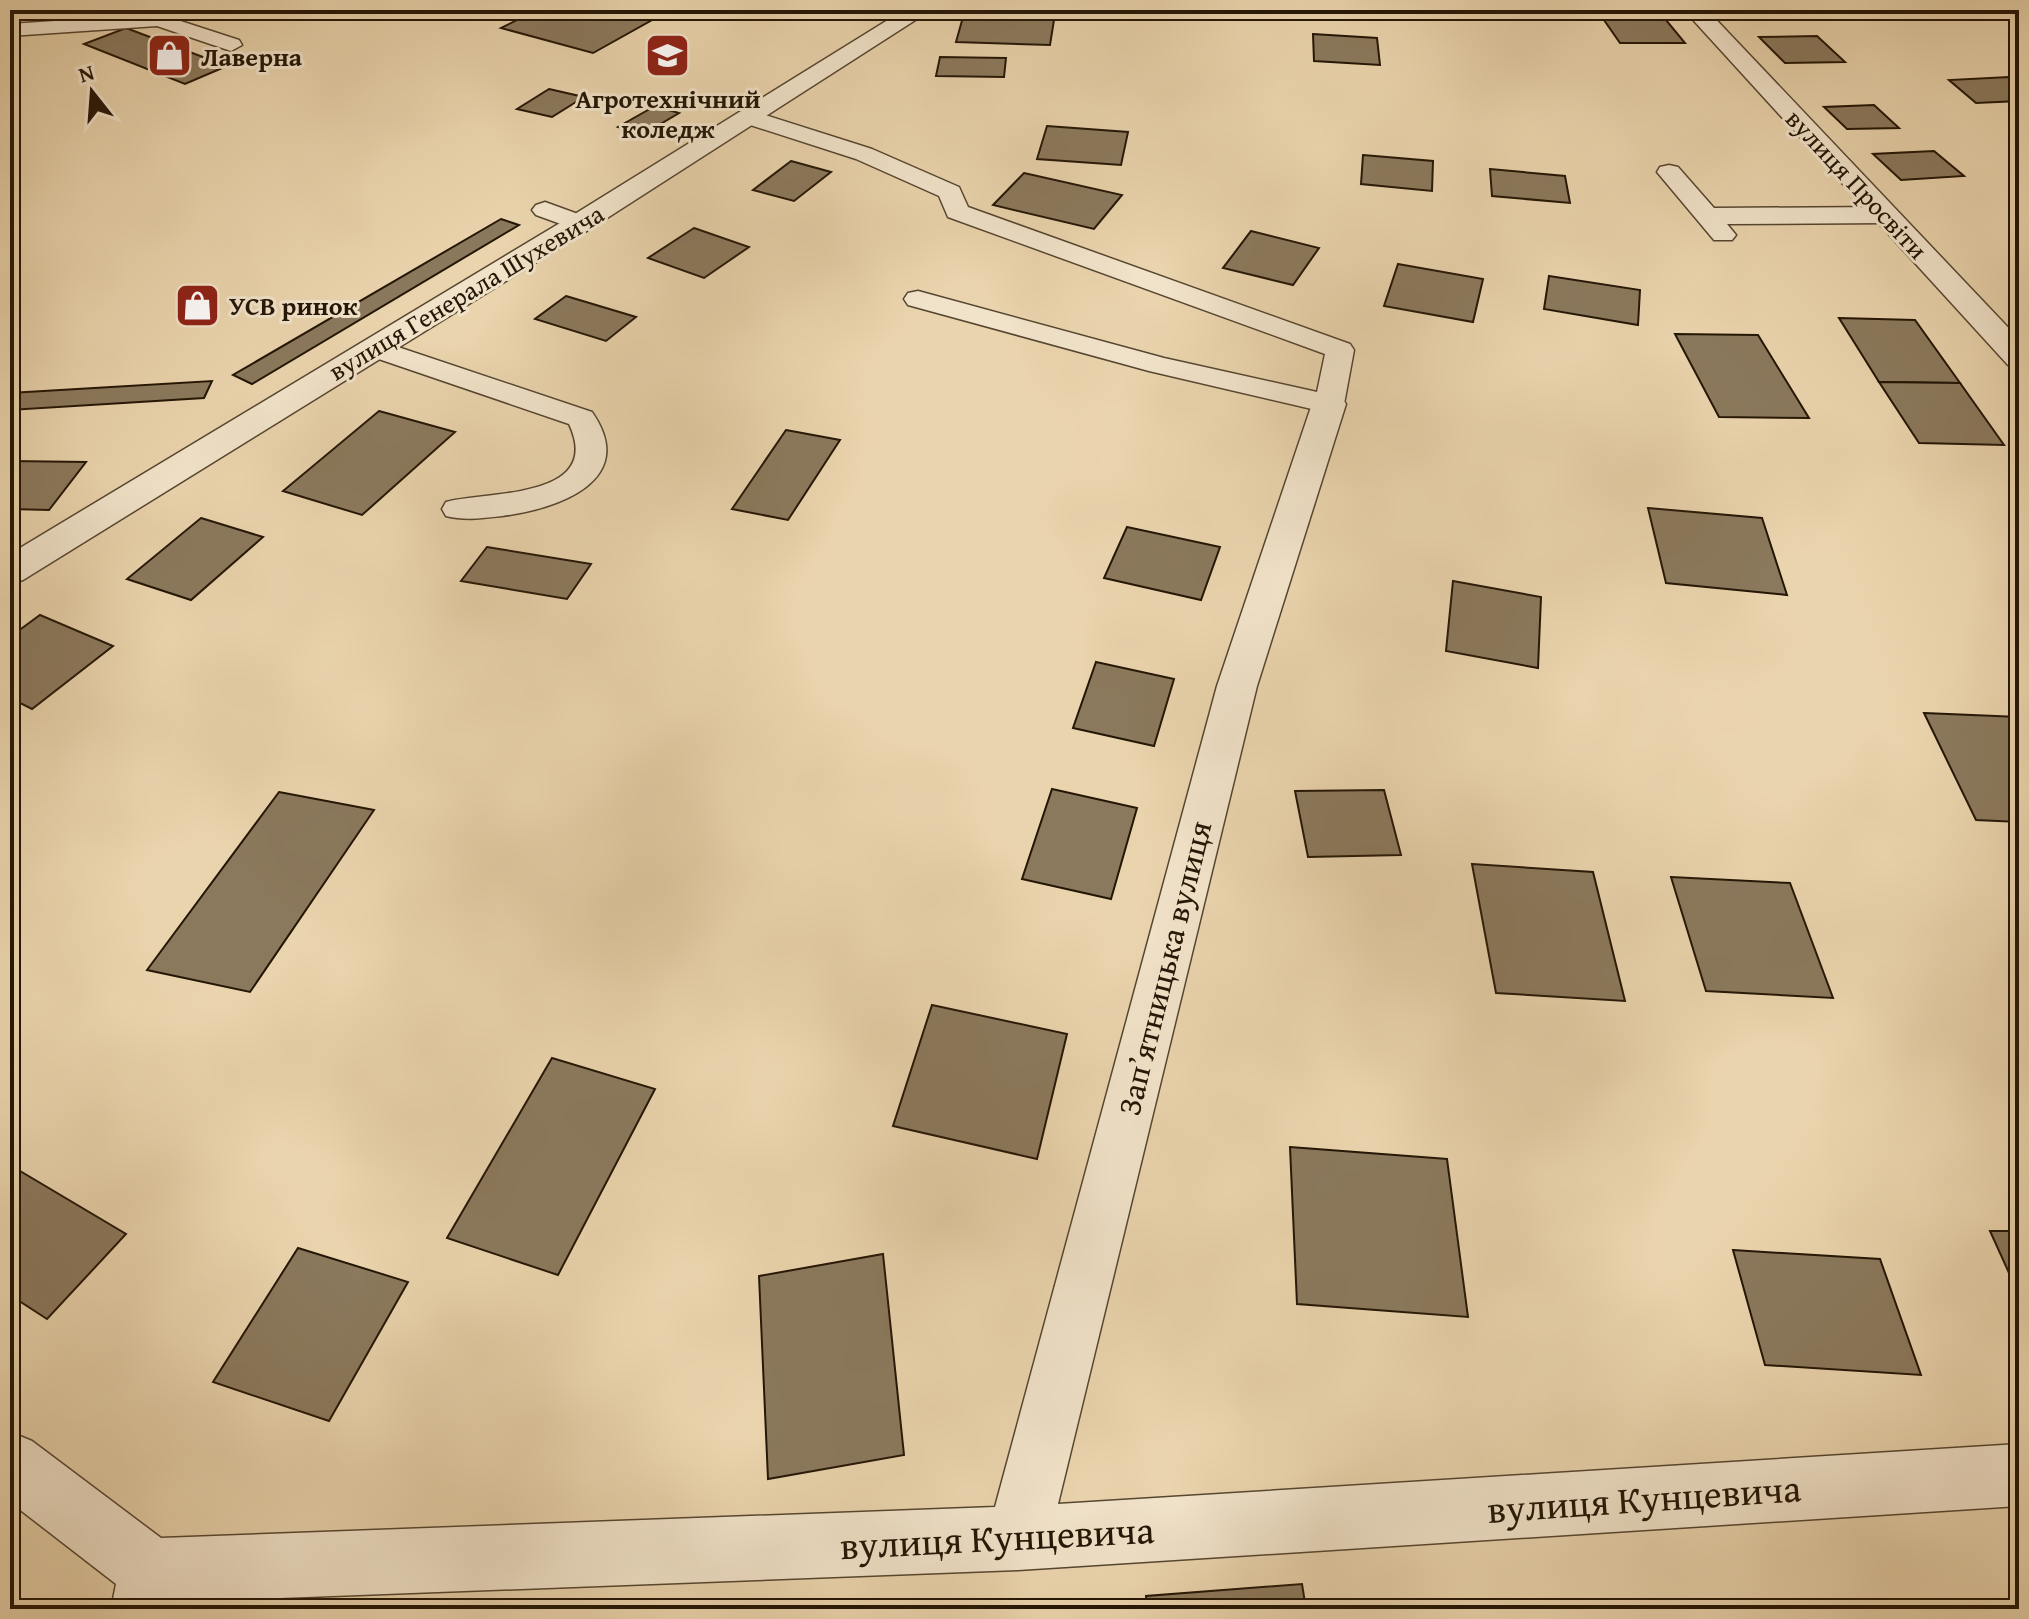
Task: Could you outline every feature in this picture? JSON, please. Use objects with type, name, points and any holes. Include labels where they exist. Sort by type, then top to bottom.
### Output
[{"type":"street","name":"вулиця Генерала Шухевича","points":[[10,571],[580,223],[920,10]]},
{"type":"street","name":"вулиця Просвіти","points":[[1695,10],[2019,358]]},
{"type":"street","name":"Запʼятницька вулиця","points":[[1018,1538],[1237,686],[1329,404]]},
{"type":"street","name":"вулиця Кунцевича","points":[[10,1463],[147,1590],[2019,1475]]},
{"type":"lane","points":[[10,30],[165,15],[231,45]]},
{"type":"lane","points":[[749,117],[864,154],[950,192],[957,212],[1340,350],[1329,404],[1159,365],[918,299]]},
{"type":"lane","points":[[1669,172],[1717,225],[1886,215]]},
{"type":"lane","points":[[545,210],[580,223]]},
{"type":"lane","points":[[374,348],[581,418],[590,431],[592,448],[586,474],[564,491],[508,505],[458,509]]},
{"type":"building","points":[[537,10],[670,10],[593,53],[501,28]]},
{"type":"building","points":[[963,17],[1054,20],[1050,45],[956,42]]},
{"type":"building","points":[[1604,20],[1666,20],[1685,43],[1620,43]]},
{"type":"building","points":[[126,28],[227,66],[185,84],[84,44]]},
{"type":"building","points":[[1313,34],[1377,38],[1380,65],[1314,61]]},
{"type":"building","points":[[1817,36],[1845,62],[1785,63],[1759,37]]},
{"type":"building","points":[[940,57],[1006,58],[1004,77],[936,76]]},
{"type":"building","points":[[2009,77],[2019,85],[2019,101],[1976,103],[1949,80]]},
{"type":"building","points":[[549,89],[584,97],[552,117],[517,109]]},
{"type":"building","points":[[1874,105],[1899,128],[1847,129],[1824,107]]},
{"type":"building","points":[[655,106],[679,113],[642,135],[618,127]]},
{"type":"building","points":[[1047,126],[1128,132],[1121,165],[1037,159]]},
{"type":"building","points":[[1934,151],[1964,176],[1901,180],[1873,154]]},
{"type":"building","points":[[1363,155],[1433,161],[1432,191],[1361,184]]},
{"type":"building","points":[[791,161],[831,172],[794,201],[753,190]]},
{"type":"building","points":[[1490,169],[1565,176],[1570,203],[1492,196]]},
{"type":"building","points":[[1024,173],[1122,195],[1094,229],[993,205]]},
{"type":"building","points":[[501,219],[519,225],[252,384],[233,375]]},
{"type":"building","points":[[694,228],[749,247],[704,278],[648,258]]},
{"type":"building","points":[[1251,231],[1319,248],[1293,285],[1223,268]]},
{"type":"building","points":[[1398,264],[1483,279],[1473,322],[1384,306]]},
{"type":"building","points":[[1549,276],[1640,290],[1638,325],[1544,309]]},
{"type":"building","points":[[566,296],[636,317],[606,341],[535,319]]},
{"type":"building","points":[[1839,318],[1915,320],[1960,383],[1879,382]]},
{"type":"building","points":[[1675,334],[1758,335],[1809,418],[1719,417]]},
{"type":"building","points":[[212,381],[204,398],[10,410],[10,393]]},
{"type":"building","points":[[1879,382],[1960,383],[2004,445],[1919,443]]},
{"type":"building","points":[[379,411],[455,432],[362,515],[283,491]]},
{"type":"building","points":[[786,430],[840,440],[788,520],[732,509]]},
{"type":"building","points":[[10,461],[86,462],[49,510],[10,509]]},
{"type":"building","points":[[1648,508],[1762,518],[1787,595],[1666,583]]},
{"type":"building","points":[[201,518],[263,537],[191,600],[127,579]]},
{"type":"building","points":[[1127,527],[1220,547],[1201,600],[1104,578]]},
{"type":"building","points":[[487,547],[591,564],[567,599],[461,581]]},
{"type":"building","points":[[1453,581],[1541,597],[1538,668],[1446,651]]},
{"type":"building","points":[[40,615],[113,646],[32,709],[10,698],[10,637]]},
{"type":"building","points":[[1096,662],[1174,679],[1154,746],[1073,728]]},
{"type":"building","points":[[1924,713],[2019,717],[2019,822],[1976,820]]},
{"type":"building","points":[[1052,789],[1137,808],[1111,899],[1022,879]]},
{"type":"building","points":[[1384,790],[1401,855],[1308,857],[1295,791]]},
{"type":"building","points":[[279,792],[374,810],[250,992],[147,970]]},
{"type":"building","points":[[1472,864],[1593,872],[1625,1001],[1496,993]]},
{"type":"building","points":[[1671,877],[1790,883],[1833,998],[1706,991]]},
{"type":"building","points":[[932,1005],[1067,1034],[1037,1159],[893,1126]]},
{"type":"building","points":[[552,1058],[655,1089],[558,1275],[447,1238]]},
{"type":"building","points":[[1290,1147],[1447,1159],[1468,1317],[1297,1304]]},
{"type":"building","points":[[10,1165],[126,1234],[47,1319],[10,1295]]},
{"type":"building","points":[[1990,1231],[2019,1231],[2019,1295]]},
{"type":"building","points":[[298,1248],[408,1282],[329,1421],[213,1382]]},
{"type":"building","points":[[1733,1250],[1880,1259],[1921,1375],[1765,1365]]},
{"type":"building","points":[[883,1254],[904,1455],[768,1479],[759,1276]]},
{"type":"building","points":[[1302,1584],[1306,1609],[1147,1609],[1146,1596]]},
{"type":"building","points":[[1642,1601],[1644,1609],[1496,1608]]},
{"type":"place","name":"Агротехнічний коледж","points":[[668,55]]},
{"type":"place","name":"Лаверна","points":[[170,56]]},
{"type":"place","name":"УСВ ринок","points":[[198,305]]}]
